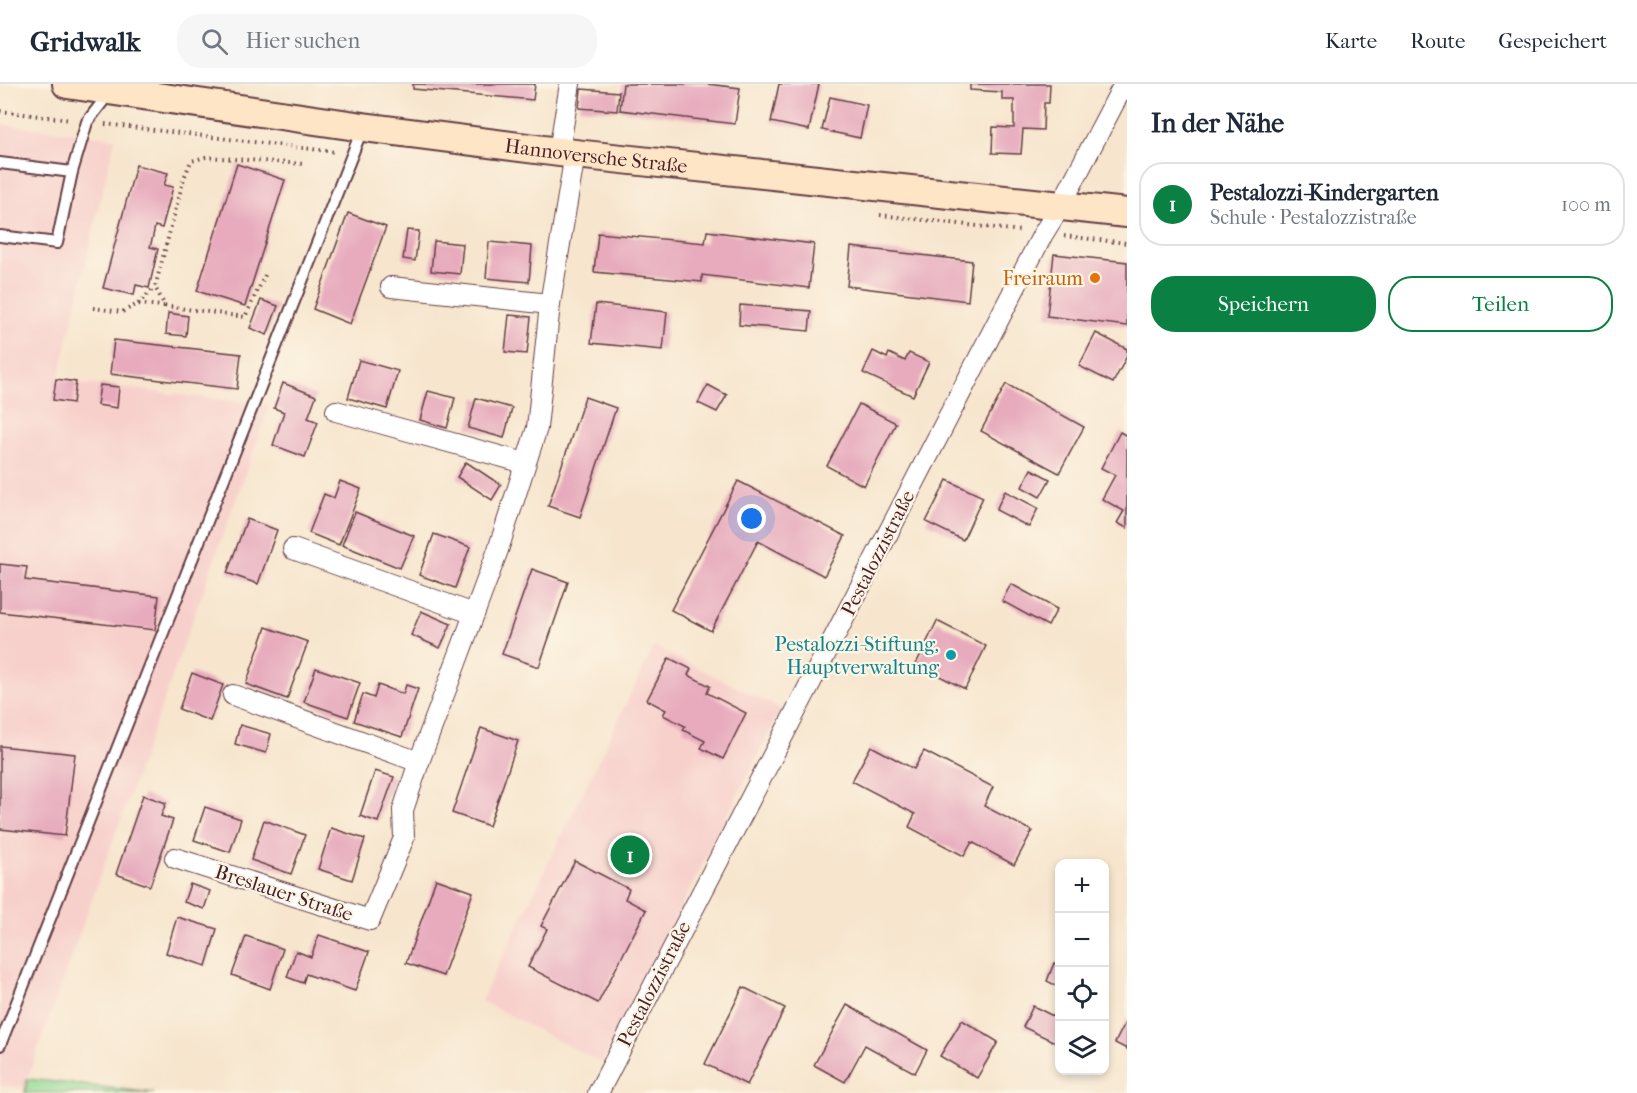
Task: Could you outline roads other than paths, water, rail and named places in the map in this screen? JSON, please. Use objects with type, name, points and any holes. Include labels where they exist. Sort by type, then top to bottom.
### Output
[{"type":"main road","name":"Hannoversche Straße","points":[[67,84],[363,127],[567,153],[1127,213]]},
{"type":"street","name":"Breslauer Straße","points":[[175,858],[370,920],[404,838],[403,810],[498,550],[537,428],[567,153],[570,84]]},
{"type":"street","name":"Pestalozzistraße","points":[[598,1093],[1038,244],[1124,84]]},
{"type":"street","points":[[391,287],[550,304]]},
{"type":"street","points":[[336,411],[525,463]]},
{"type":"street","points":[[293,549],[474,614]]},
{"type":"street","points":[[232,695],[419,762]]},
{"type":"lane","points":[[0,236],[57,243],[72,172],[87,122],[112,90]]},
{"type":"lane","points":[[0,1045],[363,127]]},
{"type":"lane","points":[[0,163],[72,172]]},
{"type":"place","name":"Freiraum","points":[[1095,278]]},
{"type":"place","name":"Pestalozzi-Stiftung, Hauptverwaltung","points":[[951,655]]},
{"type":"place","name":"Pestalozzi-Kindergarten","points":[[630,855]]}]
